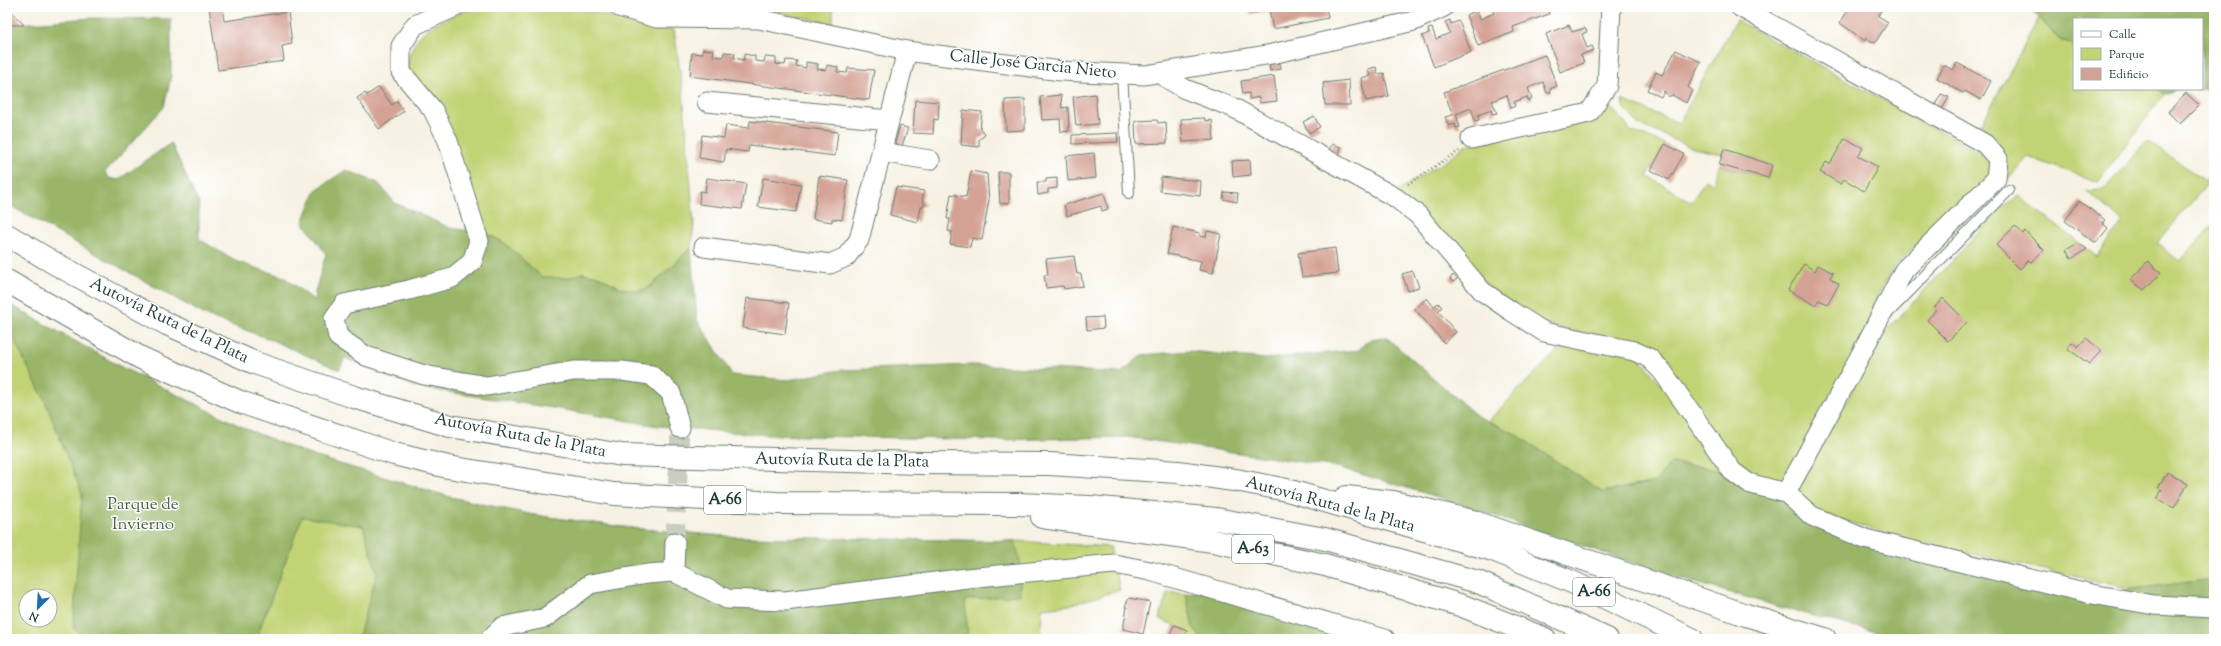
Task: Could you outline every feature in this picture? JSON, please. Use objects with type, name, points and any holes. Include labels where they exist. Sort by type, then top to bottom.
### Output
[{"type":"highway","name":"Autovía Ruta de la Plata","points":[[7,235],[54,263],[167,324],[255,363],[354,398],[478,432],[622,455],[921,463],[1049,464],[1178,472],[1287,490],[1493,550],[1572,582],[1692,639]]},
{"type":"highway","name":"Autovía Ruta de la Plata","points":[[7,280],[141,358],[240,402],[394,454],[448,467],[614,494],[776,503],[949,505],[1018,504],[1090,507],[1216,518],[1325,539],[1478,582],[1607,639]]},
{"type":"highway","points":[[1287,490],[1393,502],[1472,521],[1738,612],[1825,639]]},
{"type":"highway","name":"A-63","points":[[949,505],[1213,541],[1325,565],[1463,606],[1545,639]]},
{"type":"street","points":[[455,7],[415,25],[401,46],[401,72],[433,110],[448,141],[479,241],[472,262],[452,278],[409,290],[344,304],[334,318],[338,337],[366,356],[424,375],[487,386],[574,371],[622,371],[651,375],[671,394],[680,428]]},
{"type":"street","name":"Calle José García Nieto","points":[[620,7],[658,18],[759,19],[907,51],[1061,71],[1145,75],[1287,51],[1414,21],[1444,7]]},
{"type":"street","points":[[1471,139],[1589,113],[1607,86],[1611,7]]},
{"type":"street","points":[[1740,7],[1985,144],[1998,159],[1996,179],[1904,270],[1786,493]]},
{"type":"street","points":[[704,247],[830,264],[846,257],[859,240],[907,51]]},
{"type":"street","points":[[1158,73],[1185,89],[1234,108],[1390,195],[1418,215],[1482,291],[1510,311],[1544,332],[1634,351],[1649,358],[1662,371],[1732,471],[1748,483],[1786,493],[1812,516],[1865,540],[2092,594],[2154,605],[2214,608]]},
{"type":"street","points":[[707,102],[889,120]]},
{"type":"street","points":[[881,152],[930,160]]},
{"type":"street","points":[[674,572],[675,542]]},
{"type":"street","points":[[490,639],[502,627],[545,618],[590,584],[646,574],[674,572],[727,599],[786,602],[967,578],[1114,564],[1150,570],[1385,639]]},
{"type":"lane","points":[[1122,74],[1129,193]]},
{"type":"lane","points":[[1875,327],[2009,190]]},
{"type":"path","points":[[1390,195],[1449,159],[1471,139]]},
{"type":"green space","points":[[473,7],[571,7],[598,13],[642,27],[674,30],[683,92],[694,225],[691,248],[651,286],[639,291],[621,288],[602,278],[582,273],[567,278],[542,277],[503,242],[485,233],[407,67],[410,53],[422,34],[439,22]]},
{"type":"green space","points":[[673,7],[833,7],[833,24],[764,9]]},
{"type":"green space","points":[[2029,7],[2214,7],[2214,100],[2203,89],[2203,18],[2073,18],[2073,46],[2060,40]]},
{"type":"green space","points":[[89,18],[171,19],[171,77],[164,107],[105,172],[109,178],[118,180],[171,143],[199,204],[199,239],[235,261],[284,277],[315,301],[315,292],[326,254],[303,222],[316,190],[346,170],[378,183],[395,203],[450,228],[485,233],[503,242],[542,277],[567,278],[582,273],[595,275],[621,288],[639,291],[651,286],[691,248],[697,319],[732,375],[788,380],[841,370],[973,365],[1121,373],[1142,355],[1190,351],[1265,359],[1359,350],[1367,341],[1386,337],[1477,416],[1514,433],[1602,492],[1655,482],[1671,463],[1732,471],[1812,516],[2092,594],[2214,579],[2214,639],[1902,639],[1790,610],[1669,575],[1444,499],[1337,467],[1127,437],[999,440],[766,435],[658,426],[415,387],[345,358],[339,370],[272,340],[205,315],[7,204],[7,25]]},
{"type":"green space","points":[[2039,18],[2060,40],[2073,46],[2073,90],[2158,90],[2165,94],[2098,182],[2028,157],[2005,183],[2004,164],[1977,132]]},
{"type":"green space","points":[[1736,20],[1988,157],[1992,164],[1988,177],[1895,266],[1873,304],[1873,320],[1788,477],[1777,483],[1743,474],[1649,352],[1534,321],[1503,301],[1395,192],[1449,159],[1465,145],[1595,116],[1609,104],[1631,131],[1665,144],[1647,176],[1692,202],[1705,180],[1713,184],[1719,165],[1768,178],[1771,165],[1724,149],[1722,154],[1693,148],[1638,124],[1623,106],[1622,100],[1679,123]]},
{"type":"green space","points":[[2158,90],[2175,90],[2165,94]]},
{"type":"green space","points":[[2147,141],[2208,183],[2157,243],[2179,261],[2214,224],[2214,579],[2134,589],[1902,539],[1818,512],[1795,494],[1885,332],[2003,207],[2018,196],[2097,257],[2123,222],[2087,191],[2104,190]]},
{"type":"green space","name":"Parque de Invierno","points":[[7,303],[121,367],[246,429],[310,455],[450,497],[533,515],[631,528],[735,537],[1015,541],[1110,547],[1120,590],[1069,605],[1042,608],[1041,639],[7,639]]},
{"type":"green space","name":"Parque de Invierno","points":[[10,305],[121,367],[246,429],[310,455],[450,497],[533,515],[631,528],[735,537],[1015,541],[1020,561],[1020,595],[965,600],[968,639],[358,639],[377,573],[363,526],[302,517],[256,639],[88,639],[73,628],[82,494],[45,401],[10,332]]},
{"type":"green space","points":[[1570,338],[1634,351],[1732,471],[1671,463],[1655,482],[1602,492],[1514,433],[1488,421]]},
{"type":"green space","points":[[1199,590],[1353,639],[1202,639],[1193,627],[1186,594]]},
{"type":"green space","points":[[1168,592],[1186,594],[1193,627],[1202,639],[1183,639],[1187,630],[1159,619]]},
{"type":"building","points":[[7,7],[24,25],[7,25]]},
{"type":"building","points":[[209,7],[222,7],[224,21],[288,12],[292,44],[282,46],[284,61],[218,70]]},
{"type":"building","points":[[1249,7],[1326,7],[1328,18],[1273,29],[1269,10],[1250,14]]},
{"type":"building","points":[[1476,7],[1480,19],[1494,13],[1492,7],[1550,7],[1547,8],[1549,14],[1513,27],[1514,32],[1478,46],[1466,15],[1473,12],[1472,9]]},
{"type":"building","points":[[1850,7],[1883,7],[1878,16],[1888,22],[1875,43],[1866,38],[1865,41],[1840,23]]},
{"type":"building","points":[[1450,20],[1451,24],[1459,21],[1471,52],[1434,67],[1422,36],[1429,33],[1428,29],[1432,28],[1436,39],[1450,33],[1445,22]]},
{"type":"building","points":[[1569,25],[1572,32],[1585,28],[1587,32],[1582,34],[1587,48],[1592,46],[1594,50],[1581,55],[1584,63],[1560,72],[1546,34]]},
{"type":"building","points":[[703,49],[714,50],[713,56],[723,57],[724,52],[735,53],[734,58],[744,60],[744,54],[755,56],[755,61],[764,62],[765,57],[776,58],[776,64],[785,65],[786,60],[797,61],[796,66],[806,68],[806,62],[818,64],[817,69],[826,70],[827,65],[838,67],[837,72],[847,73],[848,68],[874,70],[869,100],[690,76],[692,53],[702,54]]},
{"type":"building","points":[[1676,50],[1701,62],[1688,87],[1692,90],[1686,103],[1672,95],[1668,97],[1664,91],[1661,97],[1647,90],[1656,72],[1662,75]]},
{"type":"building","points":[[1545,55],[1557,86],[1550,89],[1551,92],[1547,93],[1543,82],[1528,88],[1532,99],[1528,101],[1527,97],[1514,102],[1515,106],[1511,108],[1507,95],[1492,101],[1497,113],[1492,114],[1491,110],[1478,115],[1479,120],[1475,121],[1471,108],[1456,114],[1460,127],[1456,128],[1455,124],[1449,126],[1445,117],[1453,115],[1444,92]]},
{"type":"building","points":[[1280,63],[1281,69],[1270,71],[1269,64]]},
{"type":"building","points":[[1957,63],[1991,81],[1981,100],[1965,91],[1963,93],[1937,78],[1944,65],[1953,70]]},
{"type":"building","points":[[1376,67],[1378,74],[1384,73],[1389,96],[1366,101],[1361,78],[1370,76],[1368,69]]},
{"type":"building","points":[[1274,76],[1277,101],[1260,103],[1259,97],[1249,99],[1249,93],[1243,94],[1241,81]]},
{"type":"building","points":[[1349,80],[1350,105],[1325,105],[1323,83]]},
{"type":"building","points":[[379,87],[392,105],[397,101],[404,111],[379,129],[357,98],[365,93],[367,95]]},
{"type":"building","points":[[2186,93],[2199,105],[2180,124],[2168,112]]},
{"type":"building","points":[[1095,94],[1098,124],[1076,126],[1073,97]]},
{"type":"building","points":[[1941,94],[1949,97],[1940,113],[1933,109]]},
{"type":"building","points":[[1061,95],[1062,108],[1068,107],[1069,131],[1061,132],[1060,119],[1042,120],[1040,97]]},
{"type":"building","points":[[1025,99],[1025,130],[1006,131],[1005,100]]},
{"type":"building","points":[[915,100],[939,102],[938,120],[934,119],[933,134],[913,133]]},
{"type":"building","points":[[963,110],[982,112],[980,129],[985,133],[984,136],[979,139],[979,147],[961,145]]},
{"type":"building","points":[[1314,116],[1320,127],[1309,133],[1303,122]]},
{"type":"building","points":[[1205,118],[1205,121],[1212,120],[1214,140],[1183,142],[1181,119]]},
{"type":"building","points":[[1157,120],[1158,123],[1166,122],[1167,143],[1136,144],[1135,121]]},
{"type":"building","points":[[750,121],[838,132],[835,156],[749,145],[748,152],[726,149],[724,162],[699,158],[702,135],[724,138],[726,125],[749,128]]},
{"type":"building","points":[[900,126],[908,128],[902,146],[895,143]]},
{"type":"building","points":[[1117,133],[1118,142],[1072,144],[1072,135]]},
{"type":"building","points":[[1845,138],[1863,148],[1858,156],[1878,167],[1864,191],[1844,179],[1841,184],[1820,172],[1826,162],[1830,164]]},
{"type":"building","points":[[1332,144],[1341,147],[1339,155],[1328,152]]},
{"type":"building","points":[[1665,144],[1684,154],[1669,180],[1651,170]]},
{"type":"building","points":[[1724,149],[1772,165],[1768,178],[1719,165]]},
{"type":"building","points":[[1094,153],[1096,178],[1068,181],[1066,156]]},
{"type":"building","points":[[1250,160],[1251,175],[1233,177],[1232,161]]},
{"type":"building","points":[[971,171],[987,174],[989,200],[982,240],[972,238],[970,247],[950,244],[952,232],[948,231],[950,219],[947,219],[951,194],[966,197]]},
{"type":"building","points":[[998,172],[1009,172],[1009,203],[1000,204]]},
{"type":"building","points":[[819,176],[848,180],[842,220],[832,219],[832,222],[813,219]]},
{"type":"building","points":[[1161,177],[1201,181],[1200,196],[1160,191]]},
{"type":"building","points":[[707,178],[746,184],[742,209],[699,204],[700,191],[705,192]]},
{"type":"building","points":[[763,178],[801,184],[796,212],[758,207]]},
{"type":"building","points":[[1057,178],[1057,188],[1048,189],[1048,193],[1038,195],[1037,182],[1046,182],[1046,179]]},
{"type":"building","points":[[896,187],[924,191],[922,199],[925,205],[921,207],[918,222],[890,215]]},
{"type":"building","points":[[1224,192],[1238,193],[1237,202],[1223,199]]},
{"type":"building","points":[[1104,193],[1108,209],[1102,211],[1101,206],[1067,216],[1064,205]]},
{"type":"building","points":[[2079,201],[2105,220],[2102,223],[2108,228],[2096,243],[2065,221]]},
{"type":"building","points":[[2015,226],[2023,234],[2025,231],[2044,250],[2031,262],[2028,260],[2020,269],[1996,245]]},
{"type":"building","points":[[1173,227],[1200,233],[1200,236],[1206,237],[1207,231],[1221,234],[1213,273],[1199,270],[1201,261],[1167,254]]},
{"type":"building","points":[[2078,243],[2087,249],[2071,259],[2066,250]]},
{"type":"building","points":[[1335,248],[1338,273],[1302,277],[1298,253]]},
{"type":"building","points":[[1074,256],[1077,274],[1081,274],[1083,286],[1064,289],[1063,286],[1046,288],[1044,275],[1048,275],[1046,259]]},
{"type":"building","points":[[2148,261],[2161,273],[2144,290],[2130,280]]},
{"type":"building","points":[[1804,264],[1815,271],[1818,265],[1833,273],[1830,278],[1839,284],[1828,304],[1819,300],[1815,305],[1788,290]]},
{"type":"building","points":[[1413,271],[1419,287],[1408,291],[1402,274]]},
{"type":"building","points":[[1453,275],[1457,279],[1453,282],[1450,279]]},
{"type":"building","points":[[747,298],[789,303],[785,334],[743,328]]},
{"type":"building","points":[[1427,298],[1434,307],[1438,303],[1442,307],[1438,311],[1456,332],[1444,343],[1415,309]]},
{"type":"building","points":[[1943,298],[1967,322],[1948,341],[1927,320],[1936,310],[1934,308]]},
{"type":"building","points":[[1103,317],[1104,328],[1087,330],[1086,318]]},
{"type":"building","points":[[2086,338],[2101,351],[2089,364],[2067,348],[2072,342],[2078,347]]},
{"type":"building","points":[[2167,472],[2188,484],[2174,508],[2157,499],[2162,490],[2158,488]]},
{"type":"building","points":[[1129,598],[1150,602],[1143,634],[1123,629],[1127,607],[1125,606]]},
{"type":"building","points":[[1174,625],[1187,630],[1183,639],[1169,637]]},
{"type":"tunnel","points":[[675,542],[680,428]]}]
